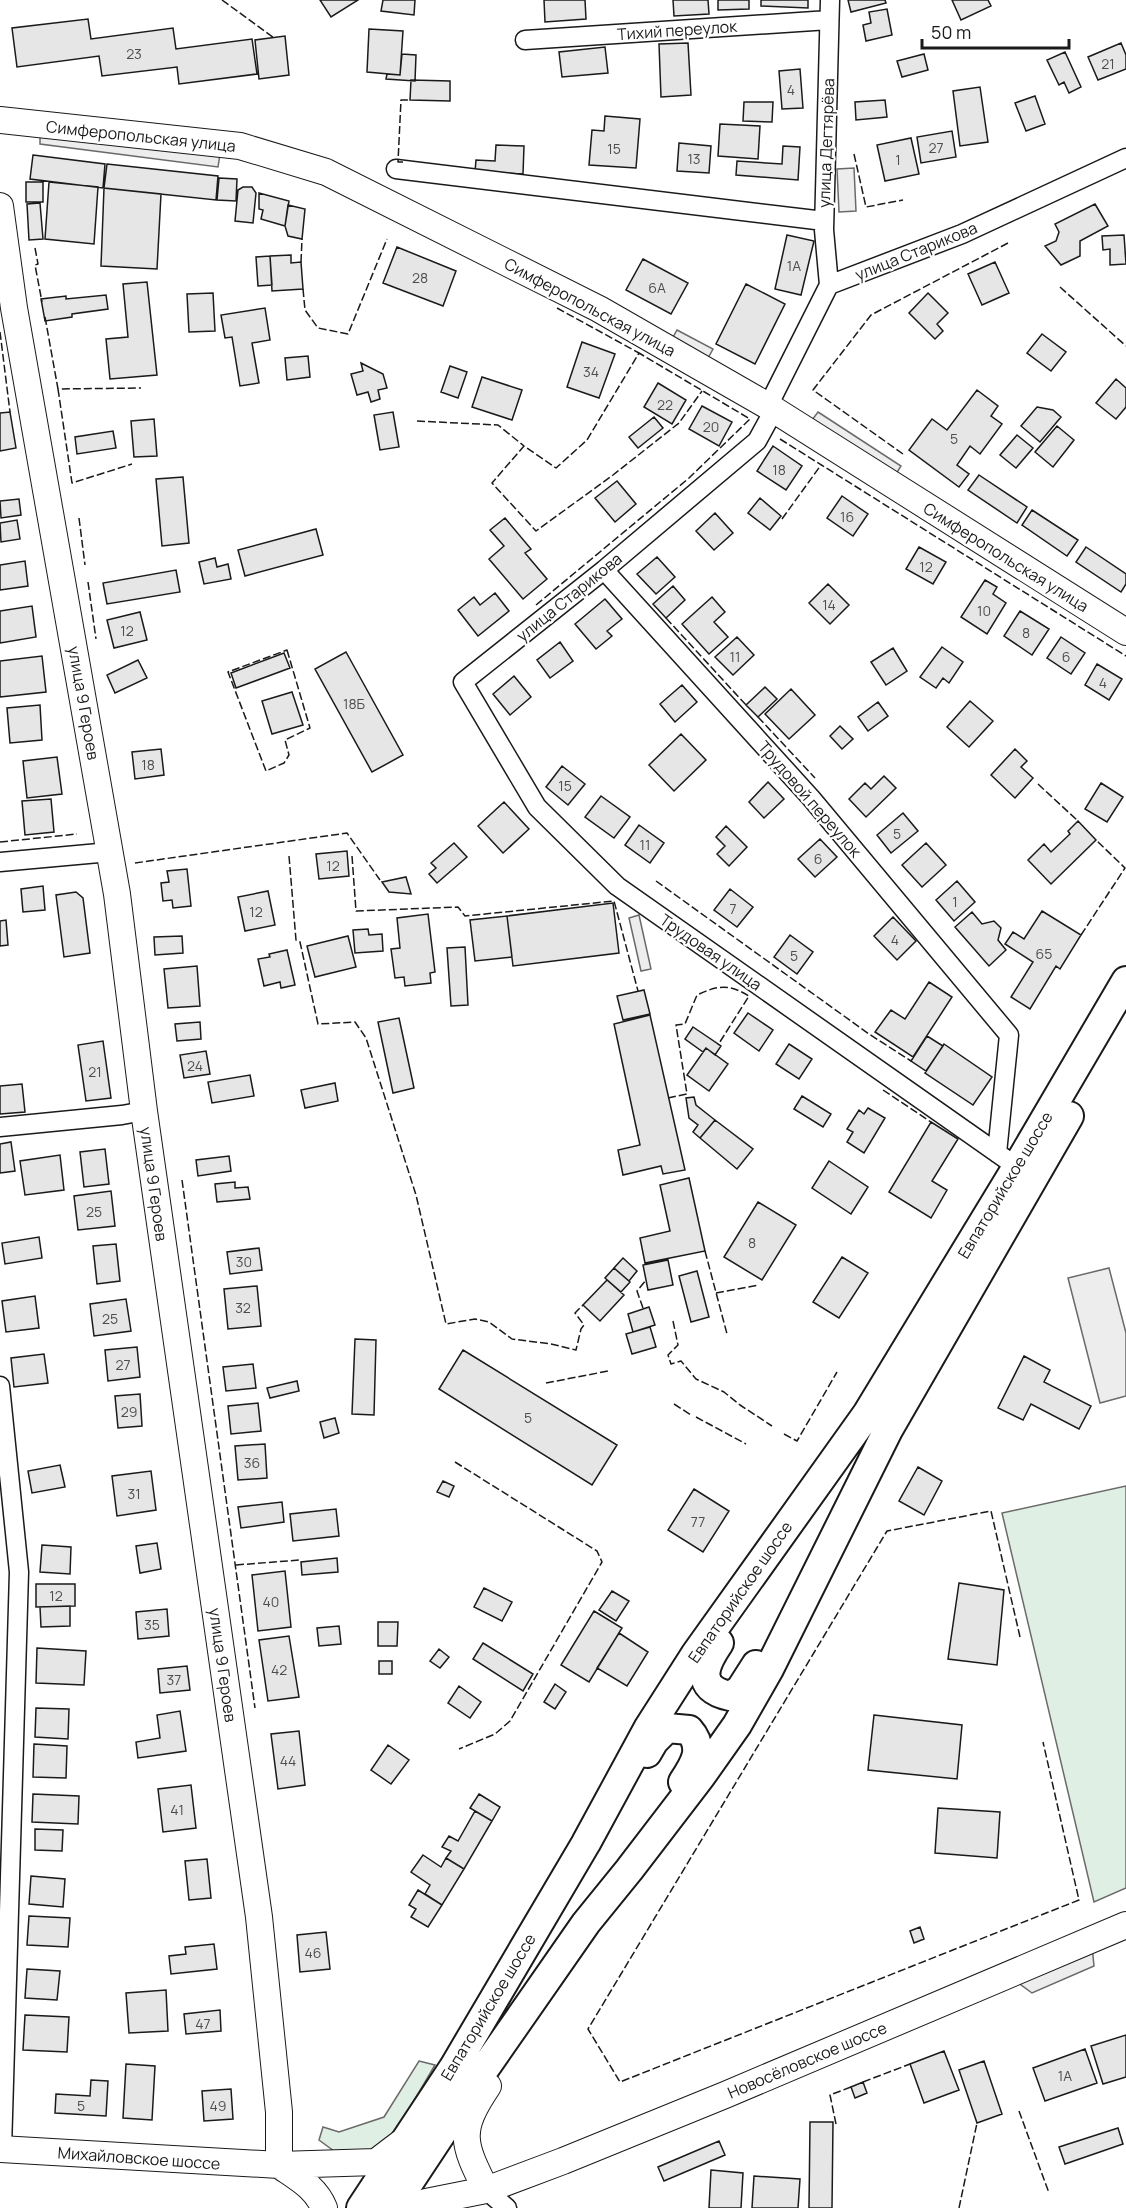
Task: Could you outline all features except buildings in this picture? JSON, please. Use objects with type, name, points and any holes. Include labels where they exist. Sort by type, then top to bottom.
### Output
[{"type":"main road","name":"Евпаторийское шоссе","points":[[361,2208],[454,2067],[593,1831],[649,1727],[695,1655],[867,1414],[1007,1160],[1126,981]]},
{"type":"main road","name":"Евпаторийское шоссе","points":[[392,2208],[476,2081],[586,1923],[701,1776],[737,1725],[769,1669],[888,1430],[1126,1017]]},
{"type":"main road","points":[[729,1607],[729,1622],[708,1659],[704,1671],[710,1687],[718,1694],[730,1696],[740,1690],[792,1602],[810,1586]]},
{"type":"main road","points":[[593,1831],[613,1813],[654,1741],[667,1728],[689,1730],[696,1738],[697,1756],[690,1773],[644,1835],[629,1870]]},
{"type":"street","name":"улица Дегтярёва","points":[[829,285],[824,221],[830,0]]},
{"type":"street","name":"Тихий переулок","points":[[525,40],[829,21]]},
{"type":"street","name":"Симферопольская улица","points":[[0,120],[240,146],[326,172],[599,309],[771,408],[1126,633]]},
{"type":"street","name":"улица Старикова","points":[[463,682],[604,570],[757,441],[829,285],[962,234],[1126,158]]},
{"type":"street","points":[[396,169],[824,221]]},
{"type":"street","name":"улица 9 Героев","points":[[0,206],[7,309],[110,852],[144,1111],[259,1917],[279,2112],[279,2165]]},
{"type":"street","name":"Трудовой переулок","points":[[604,570],[811,798],[1010,1035],[1007,1160]]},
{"type":"street","name":"Трудовая улица","points":[[463,682],[537,807],[617,886],[1007,1160]]},
{"type":"street","points":[[0,862],[110,852]]},
{"type":"street","points":[[0,1127],[144,1111]]},
{"type":"street","points":[[0,1386],[19,1572],[1,2149]]},
{"type":"street","points":[[507,2208],[486,2190],[471,2159],[467,2146],[466,2129],[473,2109],[566,1968],[586,1923]]},
{"type":"street","name":"Новосёловское шоссе","points":[[409,2208],[426,2202],[486,2190],[725,2096],[1126,1924]]},
{"type":"street","name":"Михайловское шоссе","points":[[1,2149],[279,2165],[376,2162],[406,2140]]},
{"type":"street","name":"Михайловское шоссе","points":[[279,2165],[304,2181],[313,2190],[324,2208]]},
{"type":"green space","points":[[1126,1486],[1126,1888],[1094,1902],[1002,1513]]},
{"type":"green space","points":[[419,2061],[435,2065],[385,2150],[334,2151],[319,2140],[323,2127],[339,2132],[384,2117]]},
{"type":"shaded area","points":[[40,134],[220,154],[218,167],[40,144]]},
{"type":"shaded area","points":[[854,168],[856,211],[839,212],[837,169]]},
{"type":"shaded area","points":[[677,330],[713,349],[708,358],[672,339]]},
{"type":"shaded area","points":[[818,412],[901,466],[896,474],[812,420]]},
{"type":"shaded area","points":[[639,915],[651,969],[641,971],[629,918]]},
{"type":"shaded area","points":[[1109,1268],[1126,1333],[1126,1396],[1100,1403],[1068,1278]]},
{"type":"shaded area","points":[[1092,1946],[1094,1966],[1032,1993],[1013,1979]]},
{"type":"fence","points":[[222,0],[274,38]]},
{"type":"fence","points":[[403,162],[398,162],[401,100],[410,100]]},
{"type":"fence","points":[[854,154],[866,207],[903,200]]},
{"type":"fence","points":[[301,262],[302,239]]},
{"type":"fence","points":[[303,289],[305,310],[318,328],[348,334],[387,239]]},
{"type":"fence","points":[[903,454],[813,390],[871,315],[1008,243]]},
{"type":"fence","points":[[35,248],[38,264],[35,265],[42,302]]},
{"type":"fence","points":[[1060,287],[1126,346]]},
{"type":"fence","points":[[557,308],[639,353]]},
{"type":"fence","points":[[45,317],[58,389],[141,388]]},
{"type":"fence","points":[[0,332],[10,412]]},
{"type":"fence","points":[[536,605],[689,478],[750,419],[639,353],[587,440],[556,468],[524,446],[492,483],[536,531],[679,423],[702,391]]},
{"type":"fence","points":[[58,389],[72,483],[132,464]]},
{"type":"fence","points":[[417,421],[498,425],[524,446]]},
{"type":"fence","points":[[780,439],[1126,656]]},
{"type":"fence","points":[[782,519],[821,465]]},
{"type":"fence","points":[[79,518],[85,565]]},
{"type":"fence","points":[[88,582],[96,639]]},
{"type":"fence","points":[[666,618],[746,705]]},
{"type":"fence","points":[[287,650],[310,728],[285,740],[289,755],[284,763],[266,771],[228,672],[287,650]]},
{"type":"fence","points":[[758,717],[815,778]]},
{"type":"fence","points":[[1038,784],[1078,821]]},
{"type":"fence","points":[[135,863],[347,833],[380,880]]},
{"type":"fence","points":[[0,842],[77,834]]},
{"type":"fence","points":[[1081,935],[1125,868],[1096,840]]},
{"type":"fence","points":[[289,856],[296,940],[300,942],[318,1024],[355,1022],[366,1038],[416,1195],[446,1324],[475,1319],[489,1322],[512,1339],[576,1350],[584,1325],[575,1313],[583,1305]]},
{"type":"fence","points":[[352,856],[356,911],[458,907],[465,916],[614,901],[638,991]]},
{"type":"fence","points":[[656,881],[869,1034],[911,1061]]},
{"type":"fence","points":[[668,1098],[687,1094],[676,1025],[685,1024],[697,995],[723,987],[735,989],[749,996],[718,1045]]},
{"type":"fence","points":[[883,1090],[931,1122]]},
{"type":"fence","points":[[182,1180],[255,1708]]},
{"type":"fence","points":[[705,1251],[727,1334]]},
{"type":"fence","points":[[643,1308],[637,1291],[646,1280]]},
{"type":"fence","points":[[716,1293],[759,1285]]},
{"type":"fence","points":[[673,1321],[678,1345],[668,1355],[671,1364],[681,1361],[696,1379],[724,1392],[772,1426]]},
{"type":"fence","points":[[546,1383],[608,1371]]},
{"type":"fence","points":[[784,1434],[797,1441],[837,1372]]},
{"type":"fence","points":[[674,1404],[691,1415]]},
{"type":"fence","points":[[696,1417],[746,1444]]},
{"type":"fence","points":[[455,1462],[597,1551],[602,1562],[510,1721],[495,1734],[459,1749]]},
{"type":"fence","points":[[1020,1637],[991,1511],[887,1531],[588,2029],[620,2082],[1079,1900],[1043,1742]]},
{"type":"fence","points":[[236,1565],[299,1560]]},
{"type":"fence","points":[[863,2082],[910,2064]]},
{"type":"fence","points":[[836,2124],[830,2095],[851,2087]]},
{"type":"fence","points":[[1019,2111],[1049,2193]]},
{"type":"fence","points":[[959,2208],[977,2123]]}]
